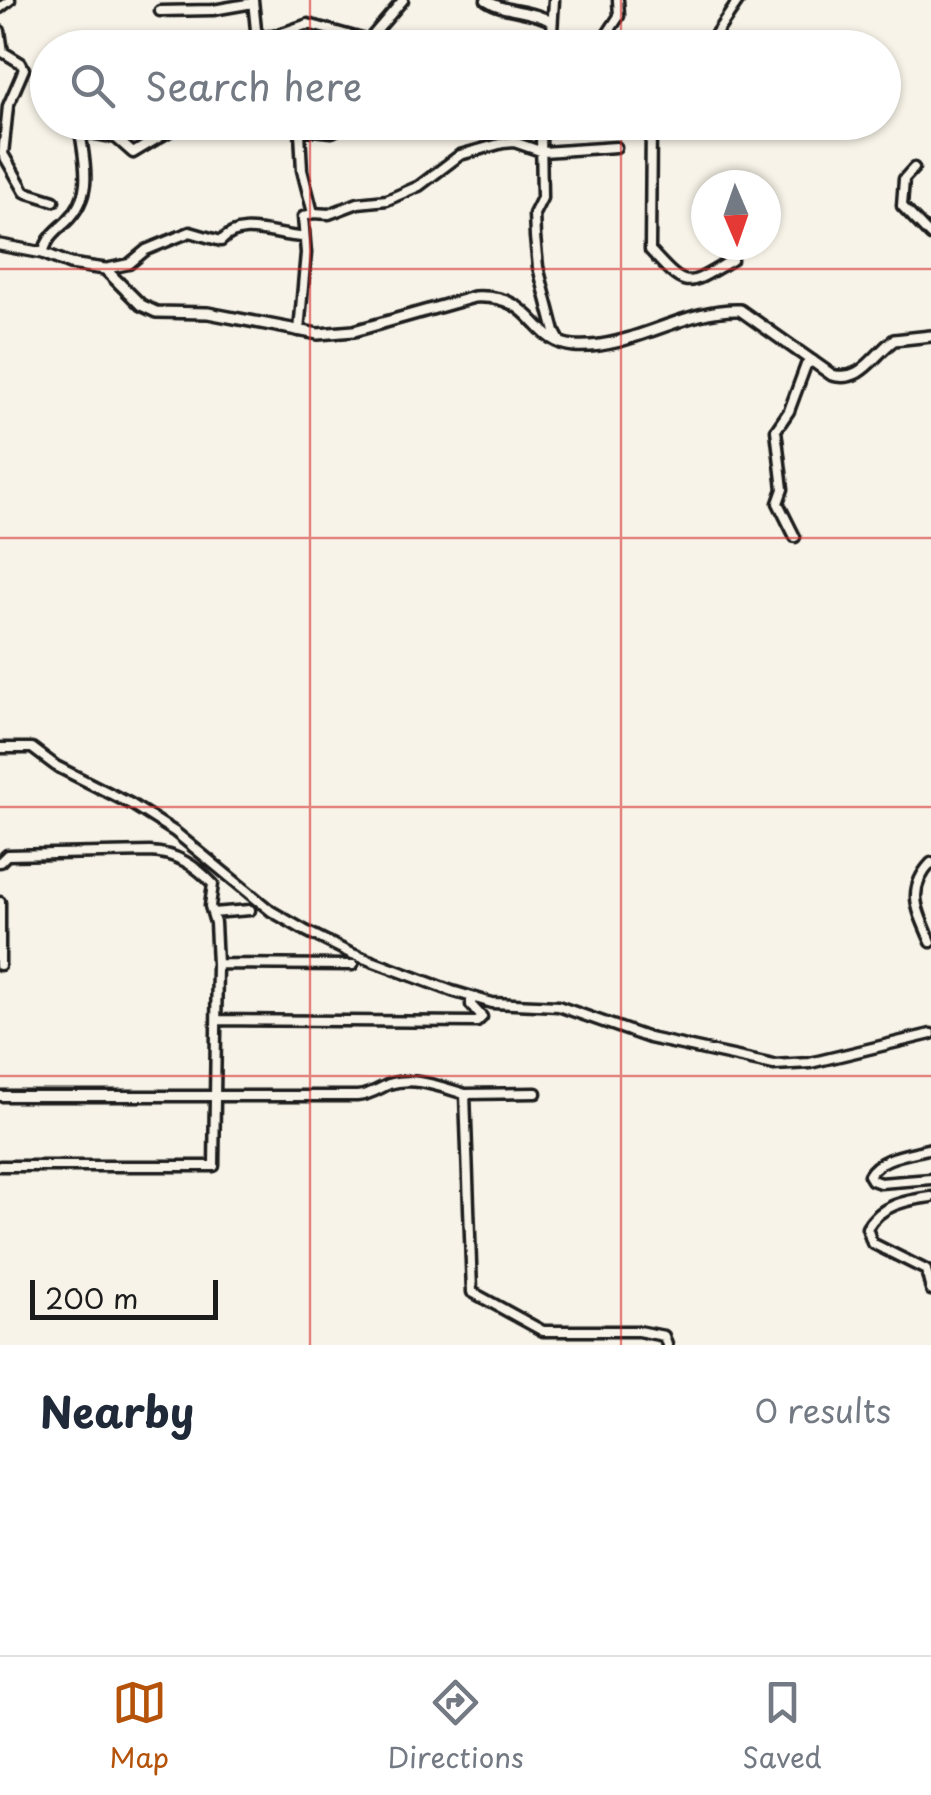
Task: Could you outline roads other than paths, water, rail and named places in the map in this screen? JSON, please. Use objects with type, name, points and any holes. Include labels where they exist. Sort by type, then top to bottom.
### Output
[{"type":"street","points":[[0,8],[10,0]]},
{"type":"street","points":[[376,30],[403,0]]},
{"type":"street","points":[[486,0],[552,22]]},
{"type":"street","points":[[552,30],[554,0]]},
{"type":"street","points":[[610,30],[619,16],[618,0]]},
{"type":"street","points":[[718,30],[739,0]]},
{"type":"street","points":[[160,12],[212,10],[253,2],[256,30]]},
{"type":"street","points":[[293,30],[308,24],[325,30]]},
{"type":"street","points":[[0,31],[3,52],[22,63],[24,69],[8,106],[4,158],[25,192],[54,201]]},
{"type":"street","points":[[43,254],[49,236],[77,210],[85,194],[81,140]]},
{"type":"street","points":[[118,140],[133,152],[147,140]]},
{"type":"street","points":[[300,140],[302,170],[313,213]]},
{"type":"street","points":[[542,140],[542,198],[534,214],[534,237],[550,314],[562,344]]},
{"type":"street","points":[[652,140],[650,250],[677,280],[692,282],[732,260]]},
{"type":"street","points":[[299,332],[306,253],[303,217],[388,200],[419,186],[450,160],[470,150],[511,142],[543,152],[616,146]]},
{"type":"street","points":[[914,168],[904,179],[902,206],[931,236]]},
{"type":"street","points":[[0,245],[105,269],[129,264],[143,252],[190,232],[221,241],[230,232],[263,229],[304,237]]},
{"type":"street","points":[[105,269],[141,304],[156,312],[208,313],[299,332],[346,333],[485,296],[514,303],[548,336],[562,344],[592,345],[638,337],[700,316],[733,310],[748,314],[832,374],[850,376],[869,367],[894,340],[931,336]]},
{"type":"street","points":[[795,538],[778,502],[784,489],[776,430],[806,365],[813,361]]},
{"type":"street","points":[[0,748],[32,748],[56,766],[131,804],[174,832],[271,911],[339,948],[476,998],[500,1004],[558,1006],[648,1038],[774,1066],[810,1063],[931,1034]]},
{"type":"street","points":[[0,862],[7,855],[170,853],[212,880],[210,902],[216,964],[216,1162],[212,1167],[0,1166]]},
{"type":"street","points":[[931,862],[919,875],[916,886],[919,912],[931,942]]},
{"type":"street","points":[[214,888],[231,880]]},
{"type":"street","points":[[0,902],[0,965]]},
{"type":"street","points":[[212,913],[250,910]]},
{"type":"street","points":[[216,964],[353,965]]},
{"type":"street","points":[[216,1020],[477,1022],[482,1016],[471,1003],[476,998]]},
{"type":"street","points":[[0,1096],[358,1096],[395,1082],[432,1084],[465,1094],[536,1094]]},
{"type":"street","points":[[465,1094],[472,1292],[543,1331],[646,1331],[664,1336],[667,1345]]},
{"type":"street","points":[[931,1148],[884,1161],[872,1168],[869,1175],[880,1183],[931,1180]]},
{"type":"street","points":[[931,1197],[887,1208],[867,1228],[872,1243],[926,1270],[931,1290]]}]
